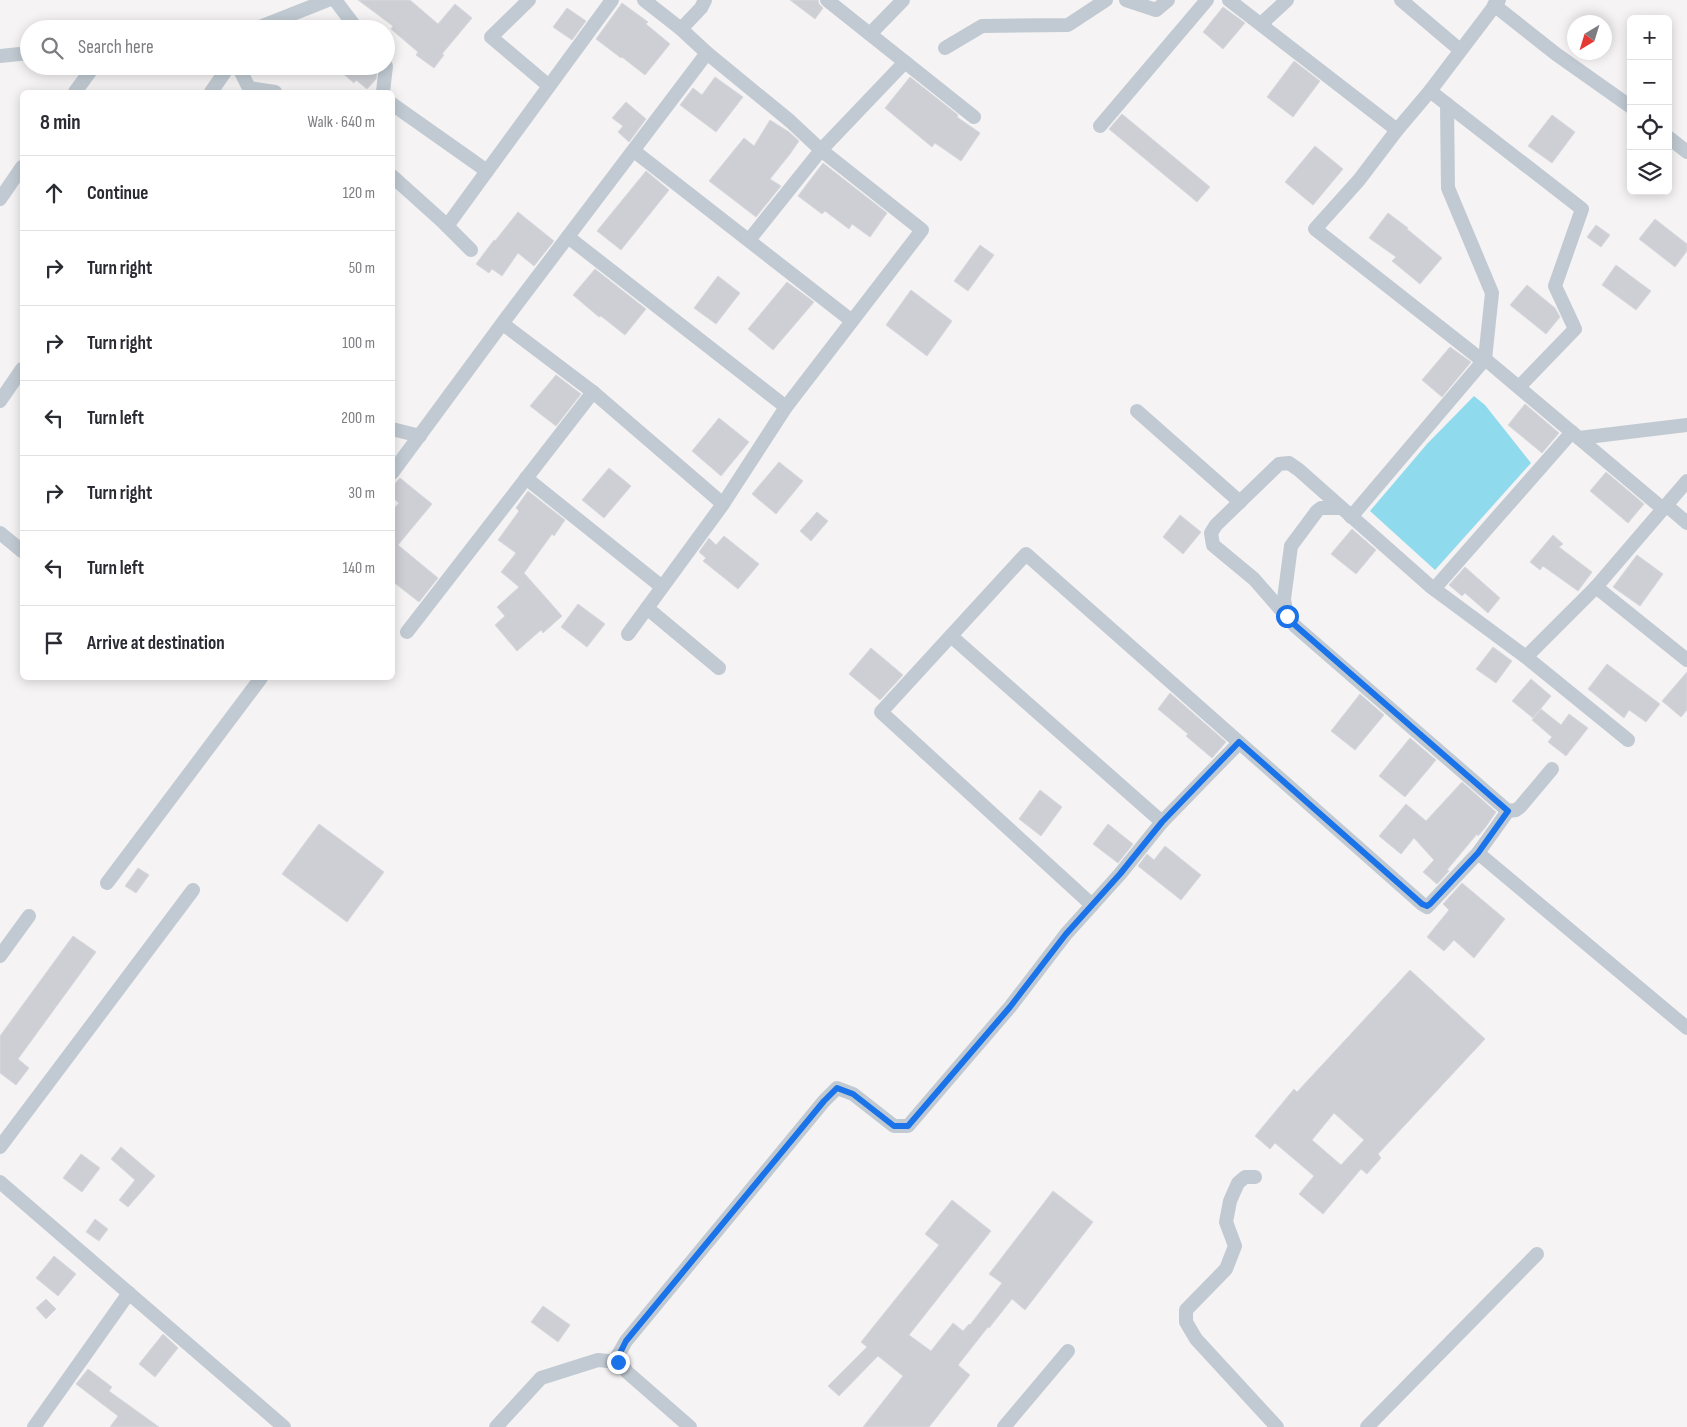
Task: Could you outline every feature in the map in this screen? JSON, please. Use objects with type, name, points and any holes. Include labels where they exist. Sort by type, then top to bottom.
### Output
[{"type":"street","points":[[278,20],[328,0]]},
{"type":"street","points":[[335,0],[350,20]]},
{"type":"street","points":[[529,0],[491,36],[549,86]]},
{"type":"street","points":[[447,226],[612,0]]},
{"type":"street","points":[[628,634],[723,504],[786,407],[922,230],[821,150],[790,121],[644,0]]},
{"type":"street","points":[[681,29],[701,8],[705,0]]},
{"type":"street","points":[[827,0],[974,117]]},
{"type":"street","points":[[870,34],[903,0]]},
{"type":"street","points":[[945,48],[982,26],[1068,25],[1106,0]]},
{"type":"street","points":[[1126,0],[1156,10],[1168,0]]},
{"type":"street","points":[[1100,126],[1207,0]]},
{"type":"street","points":[[1229,0],[1396,130]]},
{"type":"street","points":[[1261,24],[1287,0]]},
{"type":"street","points":[[1401,0],[1460,50]]},
{"type":"street","points":[[1628,105],[1556,54],[1496,3],[1430,91],[1396,130],[1359,180],[1315,230],[1519,387],[1575,435],[1664,507],[1687,523]]},
{"type":"street","points":[[395,469],[707,53]]},
{"type":"street","points":[[0,56],[20,54]]},
{"type":"street","points":[[749,240],[821,150],[905,62]]},
{"type":"street","points":[[76,90],[87,75]]},
{"type":"street","points":[[212,90],[223,75]]},
{"type":"street","points":[[242,75],[249,88],[262,90]]},
{"type":"street","points":[[383,90],[385,75]]},
{"type":"street","points":[[1430,91],[1582,208],[1555,286],[1575,329],[1519,387]]},
{"type":"street","points":[[1346,513],[1484,360],[1492,294],[1448,188],[1447,104]]},
{"type":"street","points":[[395,106],[487,171]]},
{"type":"street","points":[[1672,140],[1687,152]]},
{"type":"street","points":[[634,150],[852,322]]},
{"type":"street","points":[[0,199],[20,170]]},
{"type":"street","points":[[395,179],[471,250]]},
{"type":"street","points":[[568,237],[786,407]]},
{"type":"street","points":[[502,324],[593,392],[723,504]]},
{"type":"street","points":[[0,401],[20,372]]},
{"type":"street","points":[[407,632],[593,392]]},
{"type":"street","points":[[1137,411],[1240,502]]},
{"type":"street","points":[[1434,589],[1575,435],[1687,425]]},
{"type":"street","points":[[395,429],[420,436]]},
{"type":"street","points":[[1508,811],[1310,639],[1254,579],[1213,545],[1211,533],[1216,525],[1279,464],[1289,464],[1299,470],[1434,589],[1526,657],[1628,740]]},
{"type":"street","points":[[526,478],[662,587]]},
{"type":"street","points":[[1526,657],[1596,587],[1687,481]]},
{"type":"street","points":[[1287,616],[1284,599],[1291,546],[1321,508],[1346,513]]},
{"type":"street","points":[[0,533],[20,549]]},
{"type":"street","points":[[1092,905],[881,712],[1026,554],[1422,904],[1427,906],[1430,904],[1478,853],[1508,811],[1516,810],[1520,807],[1552,769]]},
{"type":"street","points":[[1596,587],[1687,660]]},
{"type":"street","points":[[647,608],[719,668]]},
{"type":"street","points":[[951,636],[1162,822]]},
{"type":"street","points":[[107,883],[259,680]]},
{"type":"street","points":[[496,1427],[541,1378],[598,1360],[618,1362],[618,1357],[626,1341],[824,1101],[837,1088],[853,1094],[894,1126],[908,1126],[1010,1007],[1066,934],[1120,874],[1162,822],[1239,742]]},
{"type":"street","points":[[1478,853],[1687,1028]]},
{"type":"street","points":[[0,1147],[193,890]]},
{"type":"street","points":[[0,956],[29,916]]},
{"type":"street","points":[[1255,1177],[1245,1177],[1238,1183],[1230,1200],[1226,1222],[1235,1246],[1226,1269],[1186,1310],[1186,1322],[1196,1339],[1277,1427]]},
{"type":"street","points":[[0,1182],[284,1427]]},
{"type":"street","points":[[1367,1427],[1537,1254]]},
{"type":"street","points":[[34,1427],[129,1293]]},
{"type":"street","points":[[1004,1427],[1068,1351]]},
{"type":"street","points":[[618,1357],[627,1372],[690,1427]]},
{"type":"water","points":[[1474,396],[1485,405],[1531,463],[1435,570],[1370,511],[1427,444]]},
{"type":"building","points":[[358,0],[410,0],[438,24],[455,4],[472,18],[442,54],[444,55],[434,68],[416,55],[418,52],[395,32],[395,20],[385,20]]},
{"type":"building","points":[[790,0],[818,0],[823,8],[815,19]]},
{"type":"building","points":[[622,3],[648,22],[646,24],[670,44],[645,75],[596,39]]},
{"type":"building","points":[[1223,7],[1245,23],[1223,49],[1203,32]]},
{"type":"building","points":[[567,8],[586,21],[572,40],[553,27]]},
{"type":"building","points":[[1294,61],[1320,81],[1293,117],[1267,97]]},
{"type":"building","points":[[345,75],[376,75],[376,79],[367,89],[356,80],[354,83]]},
{"type":"building","points":[[715,77],[743,97],[716,132],[680,105],[693,88],[702,95]]},
{"type":"building","points":[[910,77],[958,115],[957,117],[980,133],[961,161],[935,143],[932,147],[885,108]]},
{"type":"building","points":[[626,102],[646,119],[629,142],[618,132],[623,126],[612,118]]},
{"type":"building","points":[[1122,114],[1210,187],[1197,202],[1109,129]]},
{"type":"building","points":[[1552,115],[1575,132],[1552,163],[1528,146]]},
{"type":"building","points":[[770,120],[799,141],[770,179],[781,186],[756,217],[709,181],[744,138],[754,146]]},
{"type":"building","points":[[1315,146],[1343,169],[1313,205],[1285,182]]},
{"type":"building","points":[[823,163],[887,213],[870,237],[852,224],[849,229],[825,211],[822,214],[798,196]]},
{"type":"building","points":[[646,171],[669,190],[621,250],[597,231]]},
{"type":"building","points":[[518,212],[554,241],[534,266],[518,253],[502,276],[492,269],[489,273],[476,264]]},
{"type":"building","points":[[1388,213],[1442,258],[1420,284],[1392,261],[1396,257],[1369,238]]},
{"type":"building","points":[[1655,219],[1687,244],[1687,251],[1675,267],[1639,239]]},
{"type":"building","points":[[1596,225],[1610,235],[1601,247],[1587,237]]},
{"type":"building","points":[[980,245],[994,255],[968,291],[954,281]]},
{"type":"building","points":[[1616,265],[1651,291],[1636,310],[1602,285]]},
{"type":"building","points":[[595,269],[646,309],[625,335],[601,316],[599,317],[573,295]]},
{"type":"building","points":[[718,276],[740,293],[716,324],[694,308]]},
{"type":"building","points":[[787,282],[814,302],[773,350],[748,329]]},
{"type":"building","points":[[1527,285],[1555,308],[1560,317],[1546,334],[1510,305]]},
{"type":"building","points":[[911,290],[952,321],[927,356],[886,325]]},
{"type":"building","points":[[1450,347],[1471,362],[1442,397],[1422,380]]},
{"type":"building","points":[[556,375],[581,394],[556,426],[530,406]]},
{"type":"building","points":[[1525,404],[1559,433],[1542,453],[1508,425]]},
{"type":"building","points":[[719,418],[749,442],[721,476],[692,451]]},
{"type":"building","points":[[779,462],[803,481],[776,514],[752,494]]},
{"type":"building","points":[[609,468],[631,486],[604,518],[582,500]]},
{"type":"building","points":[[1606,472],[1644,504],[1628,523],[1590,491]]},
{"type":"building","points":[[400,478],[432,504],[398,545],[438,578],[419,602],[395,583],[395,508],[399,503],[395,500],[395,484]]},
{"type":"building","points":[[528,491],[565,520],[554,536],[552,534],[524,573],[562,616],[543,633],[541,630],[517,651],[495,625],[505,616],[497,607],[519,587],[501,572],[516,553],[498,540],[519,511],[516,508]]},
{"type":"building","points":[[817,512],[828,521],[811,541],[800,531]]},
{"type":"building","points":[[1180,515],[1201,532],[1183,554],[1163,537]]},
{"type":"building","points":[[1352,529],[1376,550],[1356,574],[1331,554]]},
{"type":"building","points":[[1553,535],[1563,544],[1559,547],[1592,572],[1578,591],[1543,566],[1540,570],[1530,562]]},
{"type":"building","points":[[724,536],[759,564],[738,589],[703,561],[706,558],[699,552],[709,538],[716,545]]},
{"type":"building","points":[[1637,555],[1663,574],[1640,606],[1613,587]]},
{"type":"building","points":[[1465,567],[1500,598],[1488,613],[1465,593],[1462,596],[1449,585]]},
{"type":"building","points":[[578,604],[605,624],[587,647],[561,627]]},
{"type":"building","points":[[1493,647],[1512,661],[1496,683],[1476,669]]},
{"type":"building","points":[[871,648],[903,675],[880,700],[849,674]]},
{"type":"building","points":[[1607,664],[1660,704],[1646,722],[1629,710],[1624,718],[1588,689]]},
{"type":"building","points":[[1687,672],[1687,710],[1681,717],[1662,701]]},
{"type":"building","points":[[1531,679],[1551,696],[1533,718],[1512,701]]},
{"type":"building","points":[[1170,693],[1226,742],[1212,758],[1186,736],[1188,734],[1158,709]]},
{"type":"building","points":[[1360,694],[1384,715],[1355,750],[1331,731]]},
{"type":"building","points":[[1541,709],[1561,725],[1569,714],[1588,728],[1566,756],[1548,742],[1552,737],[1532,720]]},
{"type":"building","points":[[1410,738],[1436,760],[1405,797],[1379,776]]},
{"type":"building","points":[[1462,782],[1496,812],[1485,828],[1478,836],[1477,834],[1437,884],[1423,872],[1434,860],[1414,838],[1401,854],[1379,836],[1406,804],[1426,821]]},
{"type":"building","points":[[1040,790],[1062,807],[1041,836],[1019,819]]},
{"type":"building","points":[[319,824],[384,872],[347,922],[282,874]]},
{"type":"building","points":[[1108,824],[1133,844],[1118,863],[1093,844]]},
{"type":"building","points":[[1165,846],[1201,875],[1181,900],[1138,866],[1147,854],[1154,860]]},
{"type":"building","points":[[138,868],[149,875],[136,893],[125,886]]},
{"type":"building","points":[[1462,883],[1505,919],[1474,958],[1454,940],[1444,951],[1427,937],[1449,910],[1443,904]]},
{"type":"building","points":[[73,936],[96,952],[18,1059],[29,1068],[16,1085],[0,1073],[0,1036]]},
{"type":"building","points":[[1410,970],[1485,1039],[1378,1154],[1381,1158],[1367,1174],[1361,1169],[1323,1214],[1299,1194],[1314,1176],[1275,1143],[1270,1149],[1255,1136],[1294,1089],[1297,1092]],"holes":[[[1334,1113],[1364,1140],[1341,1165],[1312,1140]]]},
{"type":"building","points":[[121,1147],[155,1176],[128,1207],[119,1200],[135,1180],[111,1159]]},
{"type":"building","points":[[81,1154],[100,1168],[82,1192],[63,1178]]},
{"type":"building","points":[[1053,1191],[1093,1222],[1025,1310],[1012,1299],[988,1327],[958,1365],[970,1375],[929,1427],[863,1427],[903,1376],[878,1356],[839,1396],[828,1386],[867,1347],[861,1342],[939,1245],[925,1234],[952,1200],[991,1231],[909,1335],[931,1351],[953,1323],[963,1331],[970,1325],[1002,1283],[989,1274]]},
{"type":"building","points":[[95,1219],[108,1229],[99,1241],[86,1232]]},
{"type":"building","points":[[54,1256],[76,1274],[58,1296],[36,1278]]},
{"type":"building","points":[[46,1299],[56,1309],[46,1319],[36,1308]]},
{"type":"building","points":[[543,1306],[570,1325],[558,1342],[531,1322]]},
{"type":"building","points":[[163,1334],[178,1348],[155,1377],[139,1364]]},
{"type":"building","points":[[88,1369],[112,1387],[109,1391],[159,1427],[110,1427],[118,1416],[76,1384]]},
{"type":"route","points":[[618,1362],[618,1357],[626,1341],[824,1101],[837,1088],[853,1094],[894,1126],[908,1126],[1010,1007],[1066,934],[1120,874],[1162,822],[1239,742],[1422,904],[1427,906],[1430,904],[1478,853],[1508,811],[1296,626],[1287,616]]}]
